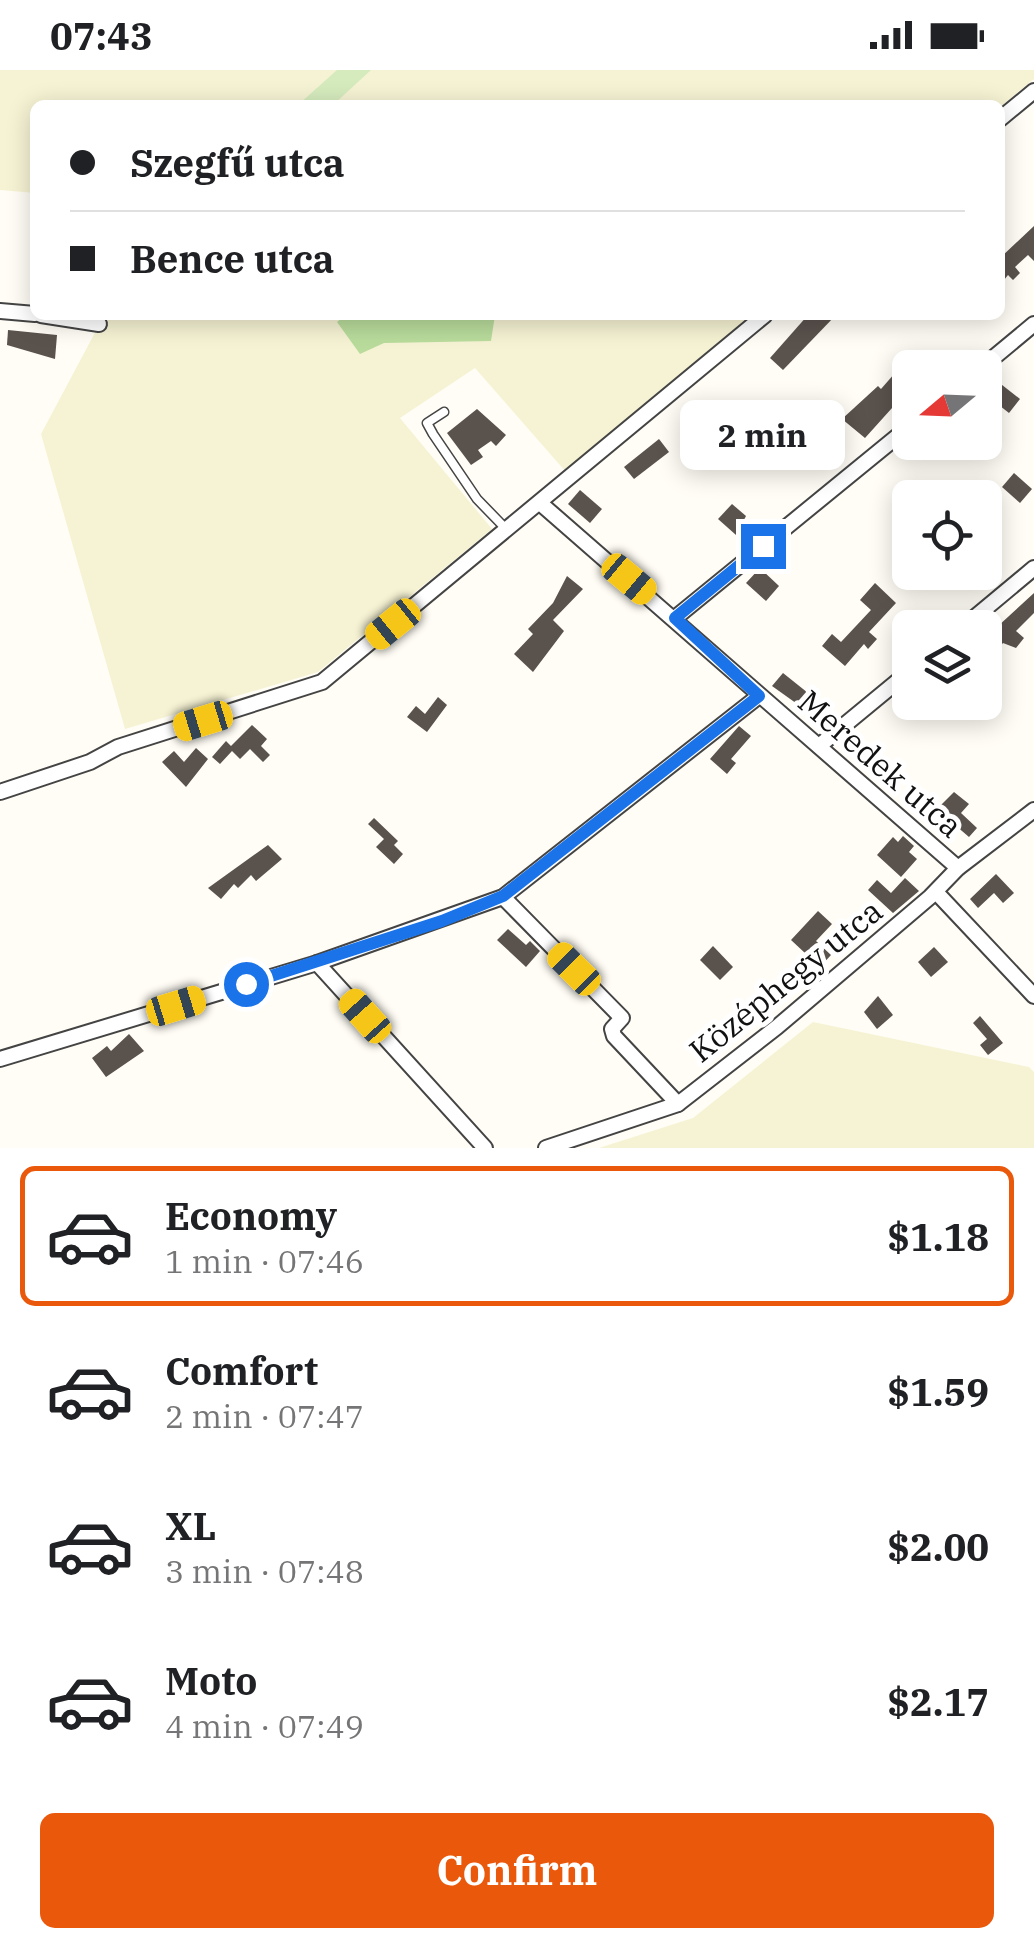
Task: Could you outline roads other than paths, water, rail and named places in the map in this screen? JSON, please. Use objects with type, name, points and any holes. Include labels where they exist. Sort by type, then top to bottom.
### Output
[{"type":"street","points":[[1005,116],[1034,91]]},
{"type":"street","points":[[0,311],[30,314]]},
{"type":"street","points":[[72,320],[99,324]]},
{"type":"street","points":[[0,792],[90,762],[118,746],[322,682],[508,532],[759,320]]},
{"type":"street","points":[[1002,351],[1034,324]]},
{"type":"street","points":[[675,618],[892,441]]},
{"type":"street","name":"Meredek utca","points":[[540,503],[958,868]]},
{"type":"street","points":[[984,610],[1034,568]]},
{"type":"street","points":[[819,746],[892,686]]},
{"type":"street","points":[[0,1059],[317,963],[503,896],[759,696]]},
{"type":"street","name":"Középhegy utca","points":[[546,1148],[678,1104],[936,892],[958,868],[1034,810]]},
{"type":"street","points":[[936,892],[1034,996]]},
{"type":"street","points":[[503,896],[622,1018],[612,1029],[614,1036],[678,1104]]},
{"type":"street","points":[[317,963],[486,1148]]},
{"type":"lane","points":[[444,412],[427,423],[477,499],[508,532]]}]
